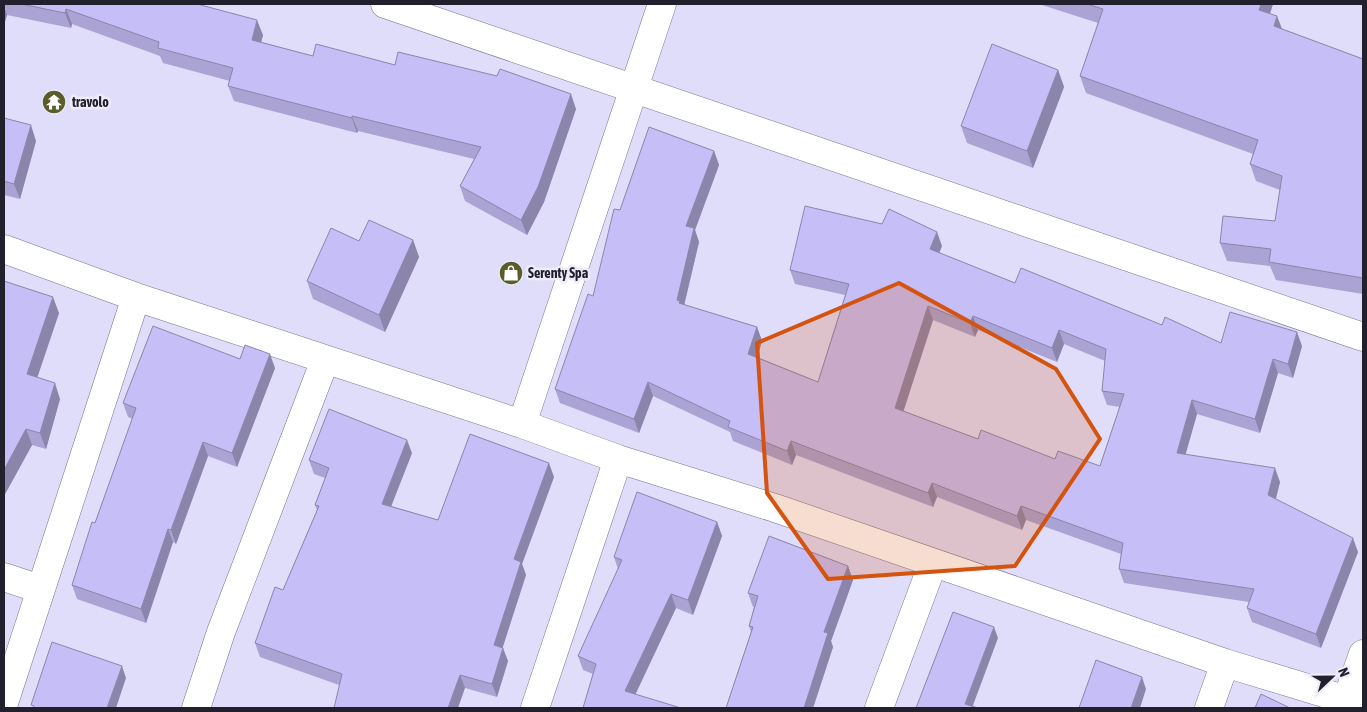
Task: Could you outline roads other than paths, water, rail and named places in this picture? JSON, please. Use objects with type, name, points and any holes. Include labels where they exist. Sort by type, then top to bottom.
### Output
[{"type":"street","points":[[385,4],[1363,337]]},
{"type":"street","points":[[522,424],[632,89],[662,4]]},
{"type":"street","points":[[4,249],[136,297],[522,424],[618,459],[775,508],[1225,663],[1355,702],[1363,654]]},
{"type":"street","points":[[4,703],[136,297]]},
{"type":"street","points":[[196,708],[221,632],[325,360]]},
{"type":"street","points":[[535,708],[618,459]]},
{"type":"street","points":[[879,708],[933,563]]},
{"type":"street","points":[[4,577],[40,589]]},
{"type":"street","points":[[1209,708],[1225,663]]},
{"type":"place","name":"travolo","points":[[54,102]]},
{"type":"place","name":"Serenty Spa","points":[[511,273]]}]
